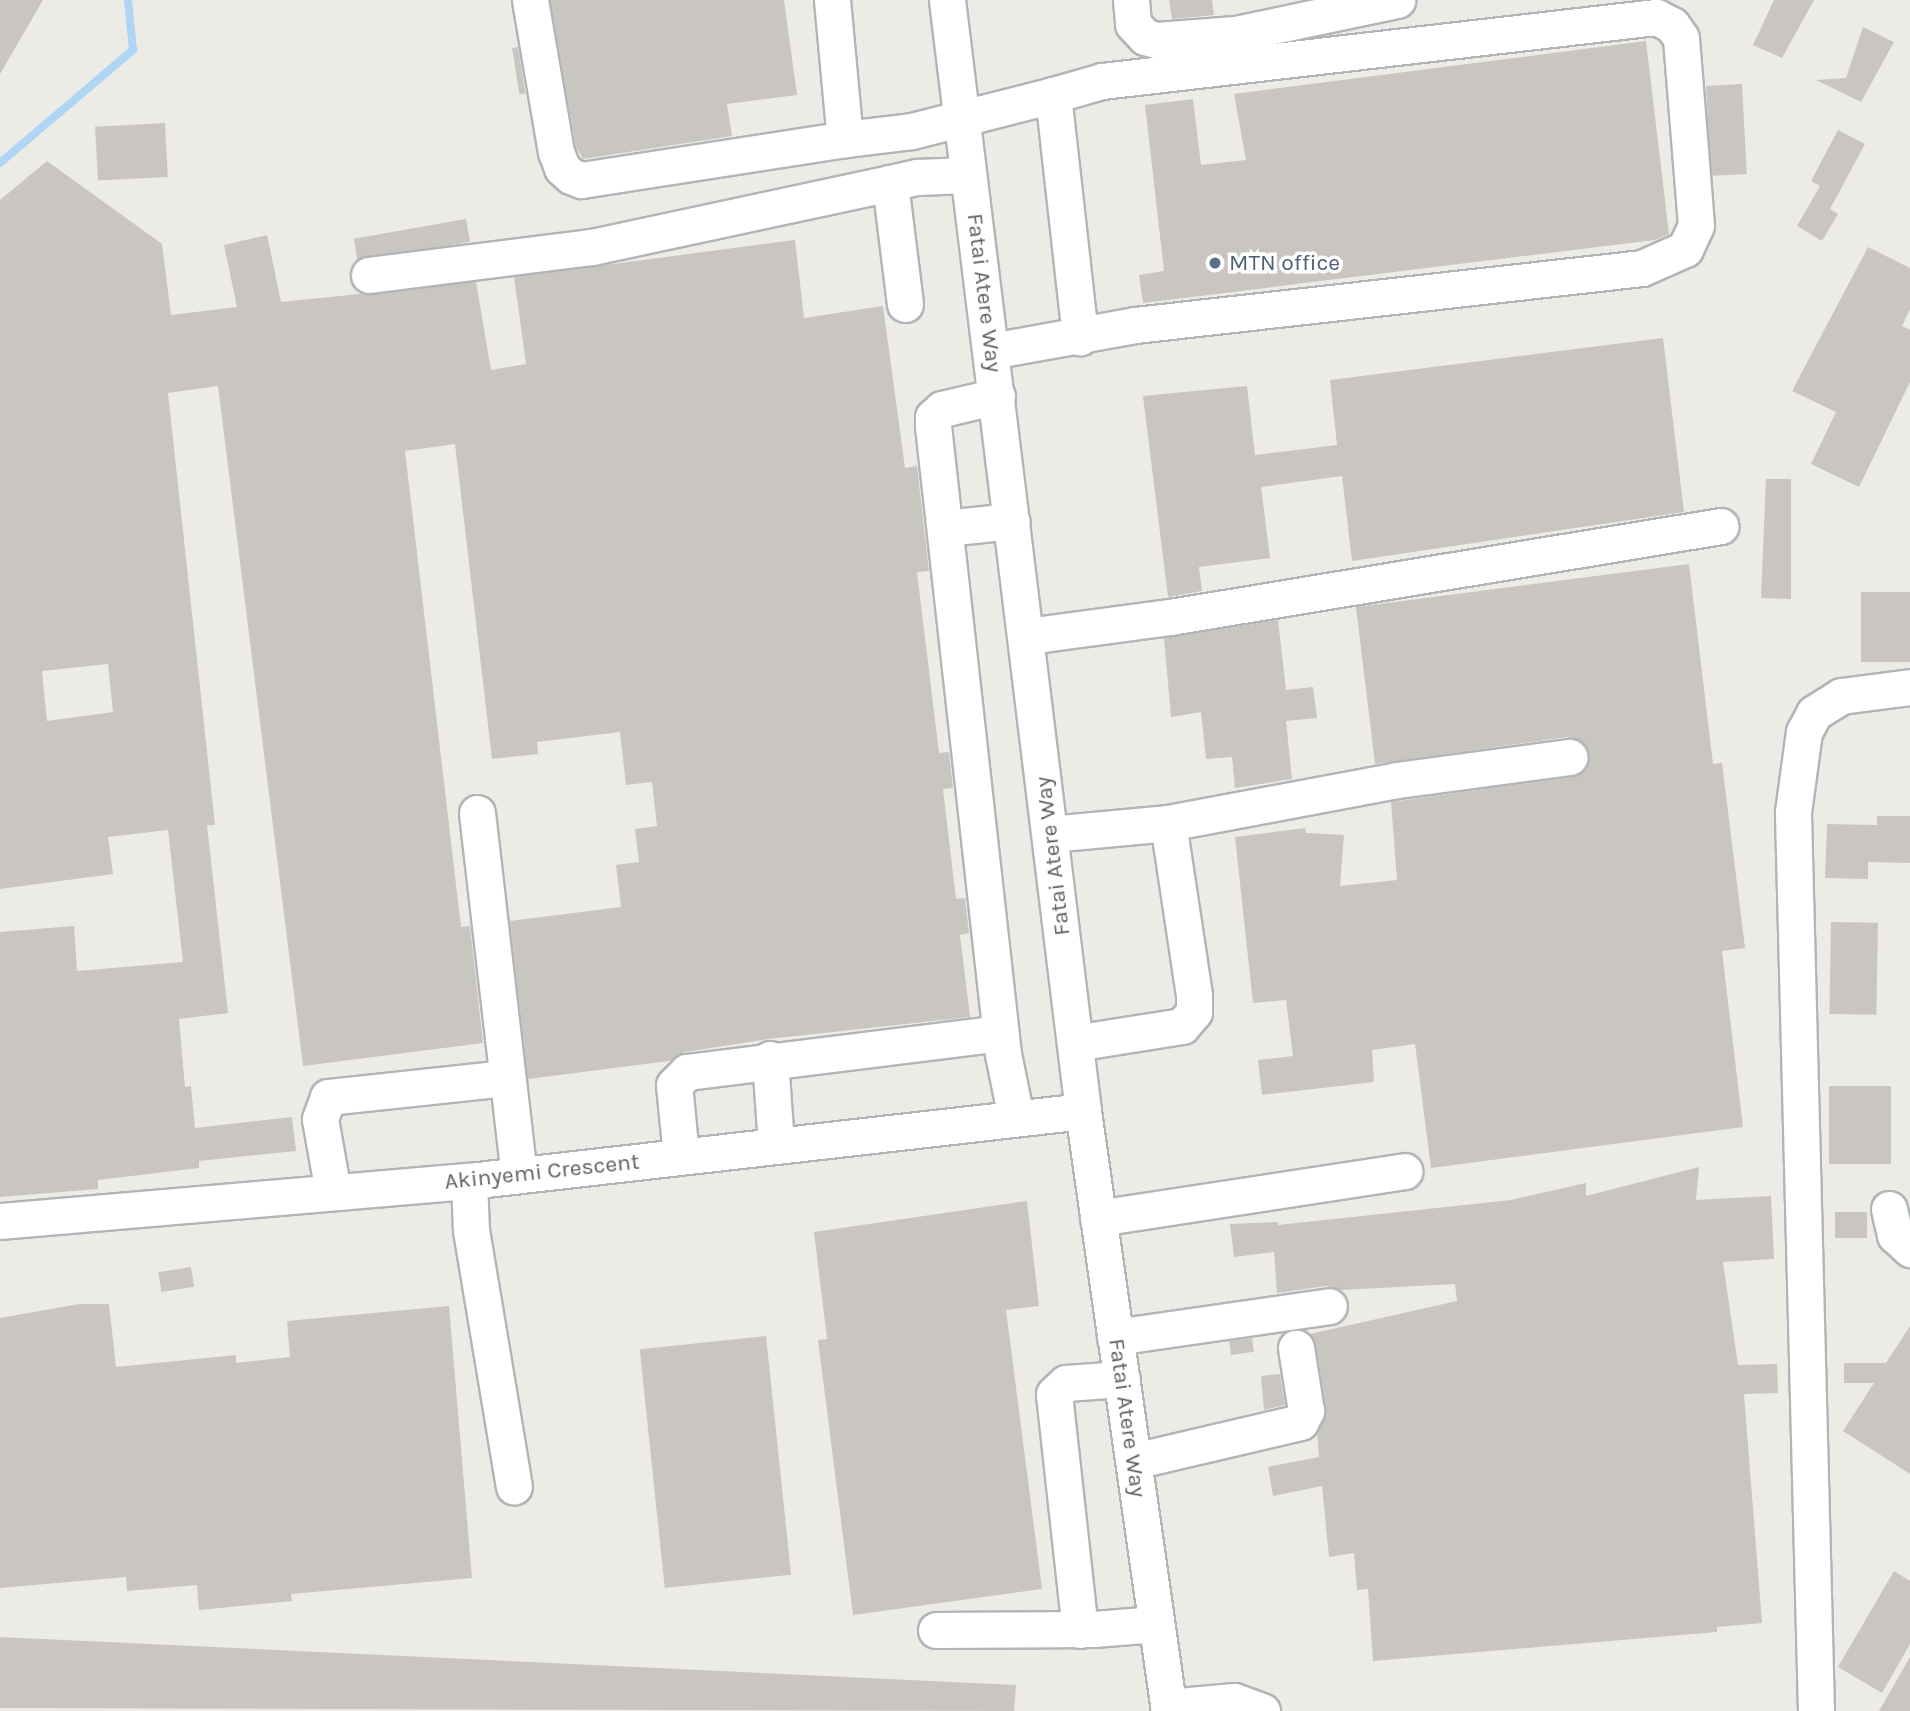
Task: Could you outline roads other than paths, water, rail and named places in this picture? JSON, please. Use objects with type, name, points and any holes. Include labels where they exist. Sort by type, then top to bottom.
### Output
[{"type":"street","points":[[530,0],[556,152],[562,168],[580,180],[959,121],[1102,81],[1617,18],[1662,19],[1681,38],[1696,225],[1685,249],[1669,258],[1642,268],[1135,325],[991,351]]},
{"type":"street","points":[[832,0],[845,139]]},
{"type":"street","name":"Fatai Atere Way","points":[[947,0],[959,121],[997,396],[1083,1111],[1169,1709]]},
{"type":"street","points":[[1130,0],[1133,24],[1145,37],[1157,40],[1235,34],[1397,0]]},
{"type":"street","points":[[1053,95],[1080,337]]},
{"type":"street","points":[[369,275],[592,247],[890,183],[968,175]]},
{"type":"street","points":[[890,183],[905,304]]},
{"type":"street","points":[[997,396],[942,409],[933,417],[1001,1032],[1016,1118]]},
{"type":"street","points":[[945,528],[1012,521]]},
{"type":"street","points":[[1027,636],[1170,617],[1721,526]]},
{"type":"street","points":[[1816,1711],[1793,812],[1804,732],[1814,713],[1841,696],[1910,687]]},
{"type":"street","points":[[1051,834],[1168,823],[1397,780],[1569,757]]},
{"type":"street","points":[[477,813],[519,1175]]},
{"type":"street","points":[[1075,1043],[1182,1026],[1194,1013],[1168,823]]},
{"type":"street","points":[[681,1156],[674,1096],[680,1076],[770,1059],[1001,1032]]},
{"type":"street","points":[[770,1059],[776,1145]]},
{"type":"street","points":[[333,1192],[320,1119],[328,1097],[507,1078]]},
{"type":"street","name":"Akinyemi Crescent","points":[[0,1221],[469,1181],[1083,1111]]},
{"type":"street","points":[[1098,1218],[1404,1171]]},
{"type":"street","points":[[469,1181],[471,1230],[514,1486]]},
{"type":"street","points":[[1889,1209],[1895,1235],[1910,1249]]},
{"type":"street","points":[[1115,1337],[1329,1306]]},
{"type":"street","points":[[1134,1461],[1300,1422],[1306,1411],[1296,1348]]},
{"type":"street","points":[[1080,1630],[1054,1394],[1066,1383],[1122,1379]]},
{"type":"street","points":[[936,1630],[1080,1630],[1156,1624]]},
{"type":"street","points":[[1169,1709],[1234,1701],[1262,1711]]},
{"type":"waterway","points":[[0,163],[133,50],[128,0]]},
{"type":"place","name":"MTN office","points":[[1215,263]]}]
